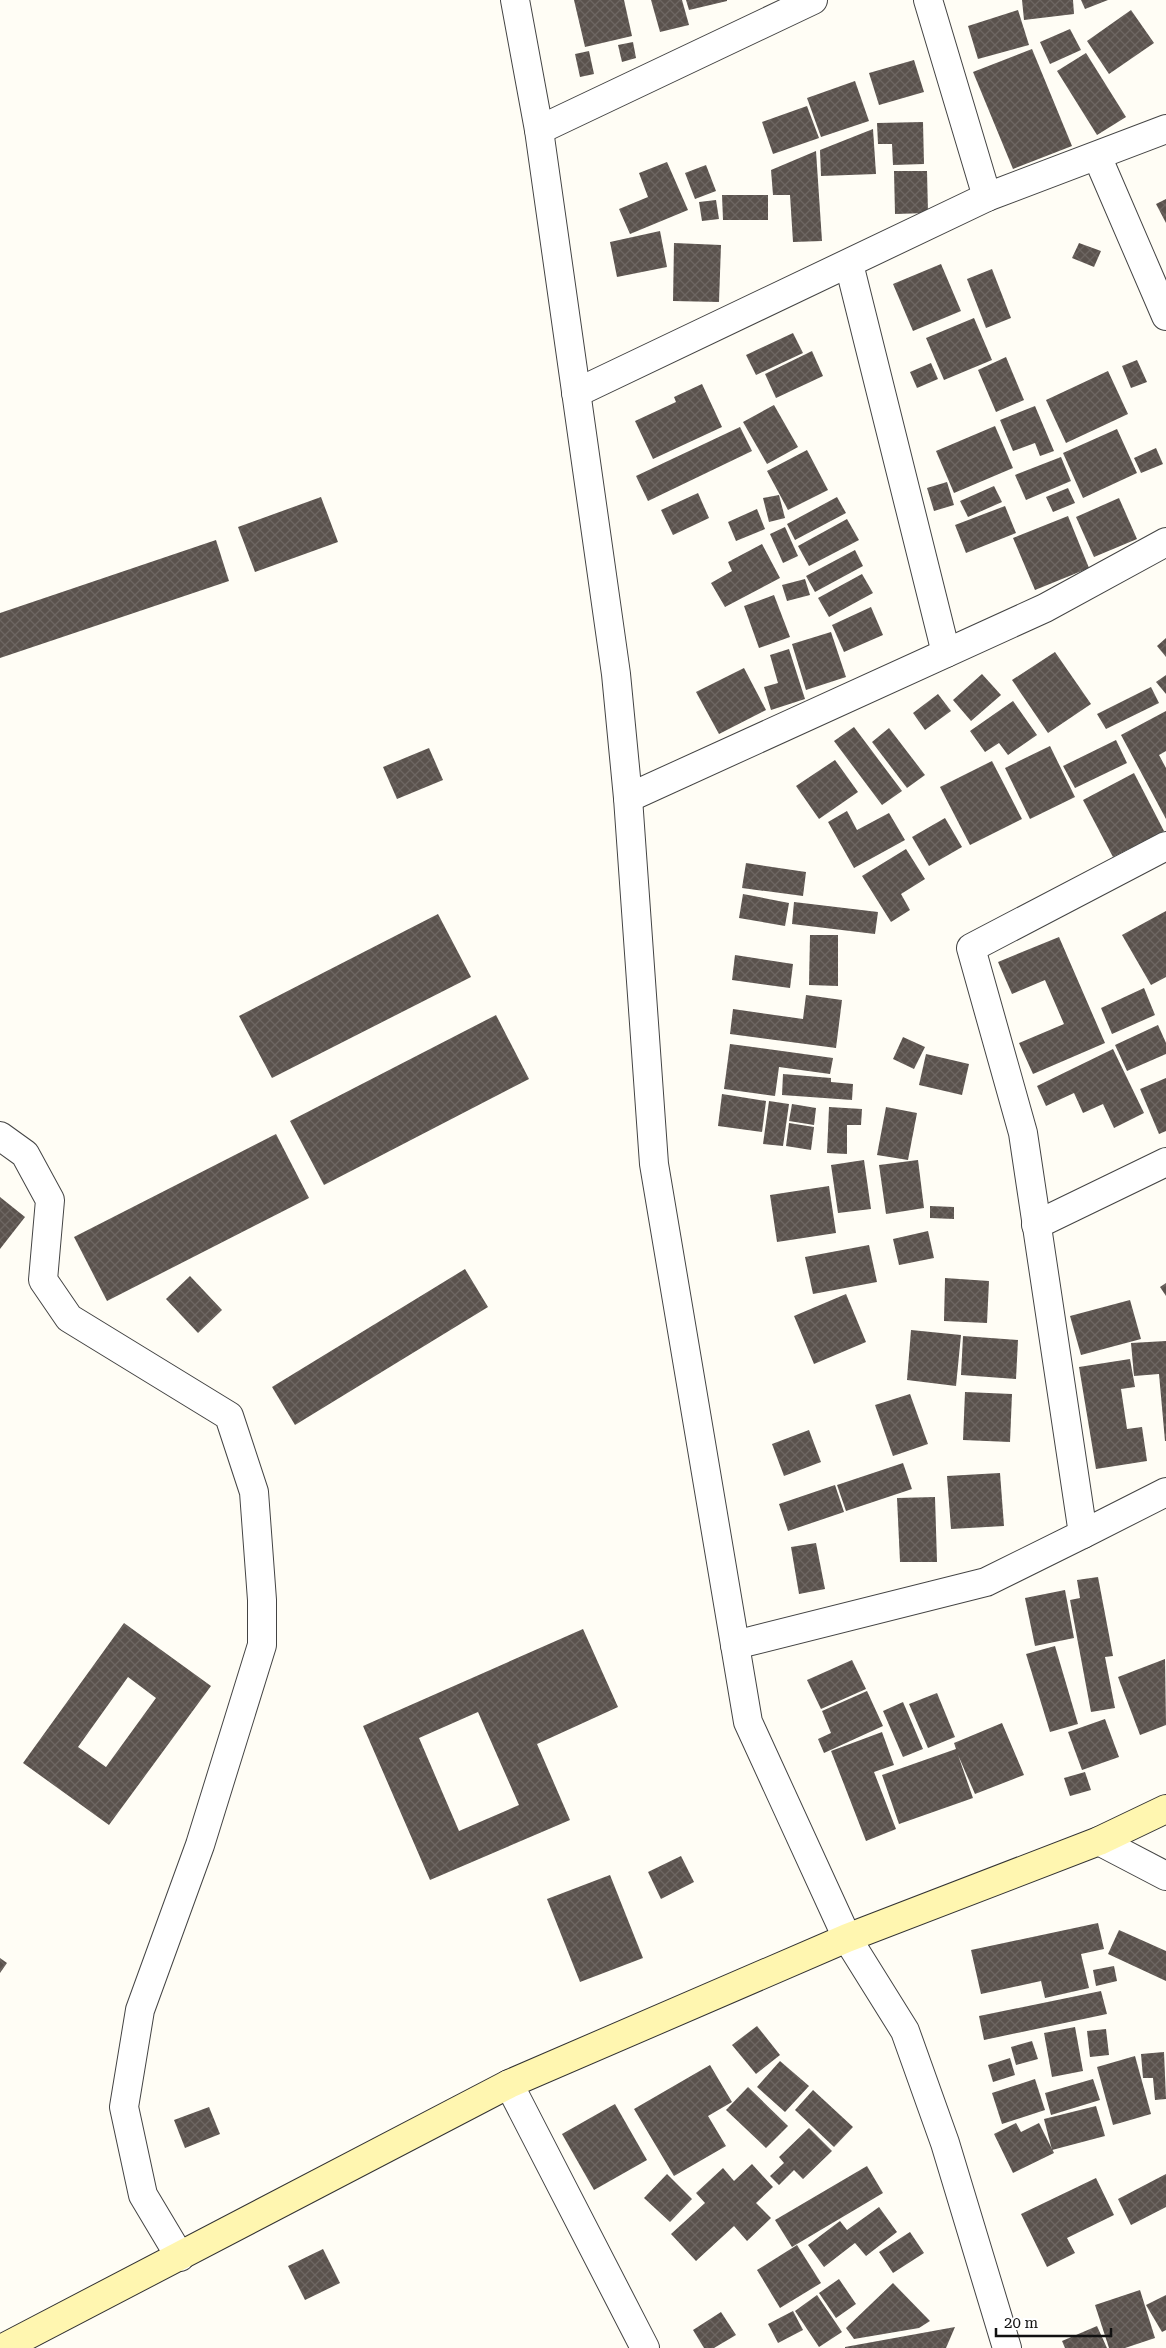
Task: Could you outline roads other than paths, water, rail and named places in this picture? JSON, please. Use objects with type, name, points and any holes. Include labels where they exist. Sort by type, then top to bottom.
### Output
[{"type":"main road","points":[[3,2348],[510,2084],[847,1938],[1099,1841],[1166,1809]]},
{"type":"street","points":[[515,0],[539,130],[616,674],[628,798],[654,1164],[748,1722],[847,1938],[905,2031],[945,2143],[1007,2348]]},
{"type":"street","points":[[539,130],[813,0]]},
{"type":"street","points":[[928,0],[987,198]]},
{"type":"street","points":[[576,393],[987,198],[1166,129]]},
{"type":"street","points":[[1097,156],[1166,316]]},
{"type":"street","points":[[849,264],[946,653]]},
{"type":"street","points":[[628,798],[1045,608],[1166,542]]},
{"type":"street","points":[[1082,1534],[1023,1133],[971,948],[1166,846]]},
{"type":"street","points":[[0,1136],[25,1154],[50,1200],[43,1280],[69,1318],[229,1416],[254,1492],[262,1600],[262,1645],[200,1845],[140,2010],[124,2107],[142,2195],[180,2257]]},
{"type":"street","points":[[1036,1224],[1166,1162]]},
{"type":"street","points":[[735,1645],[986,1582],[1166,1492]]},
{"type":"street","points":[[1099,1841],[1166,1876]]},
{"type":"street","points":[[510,2084],[645,2348]]}]
